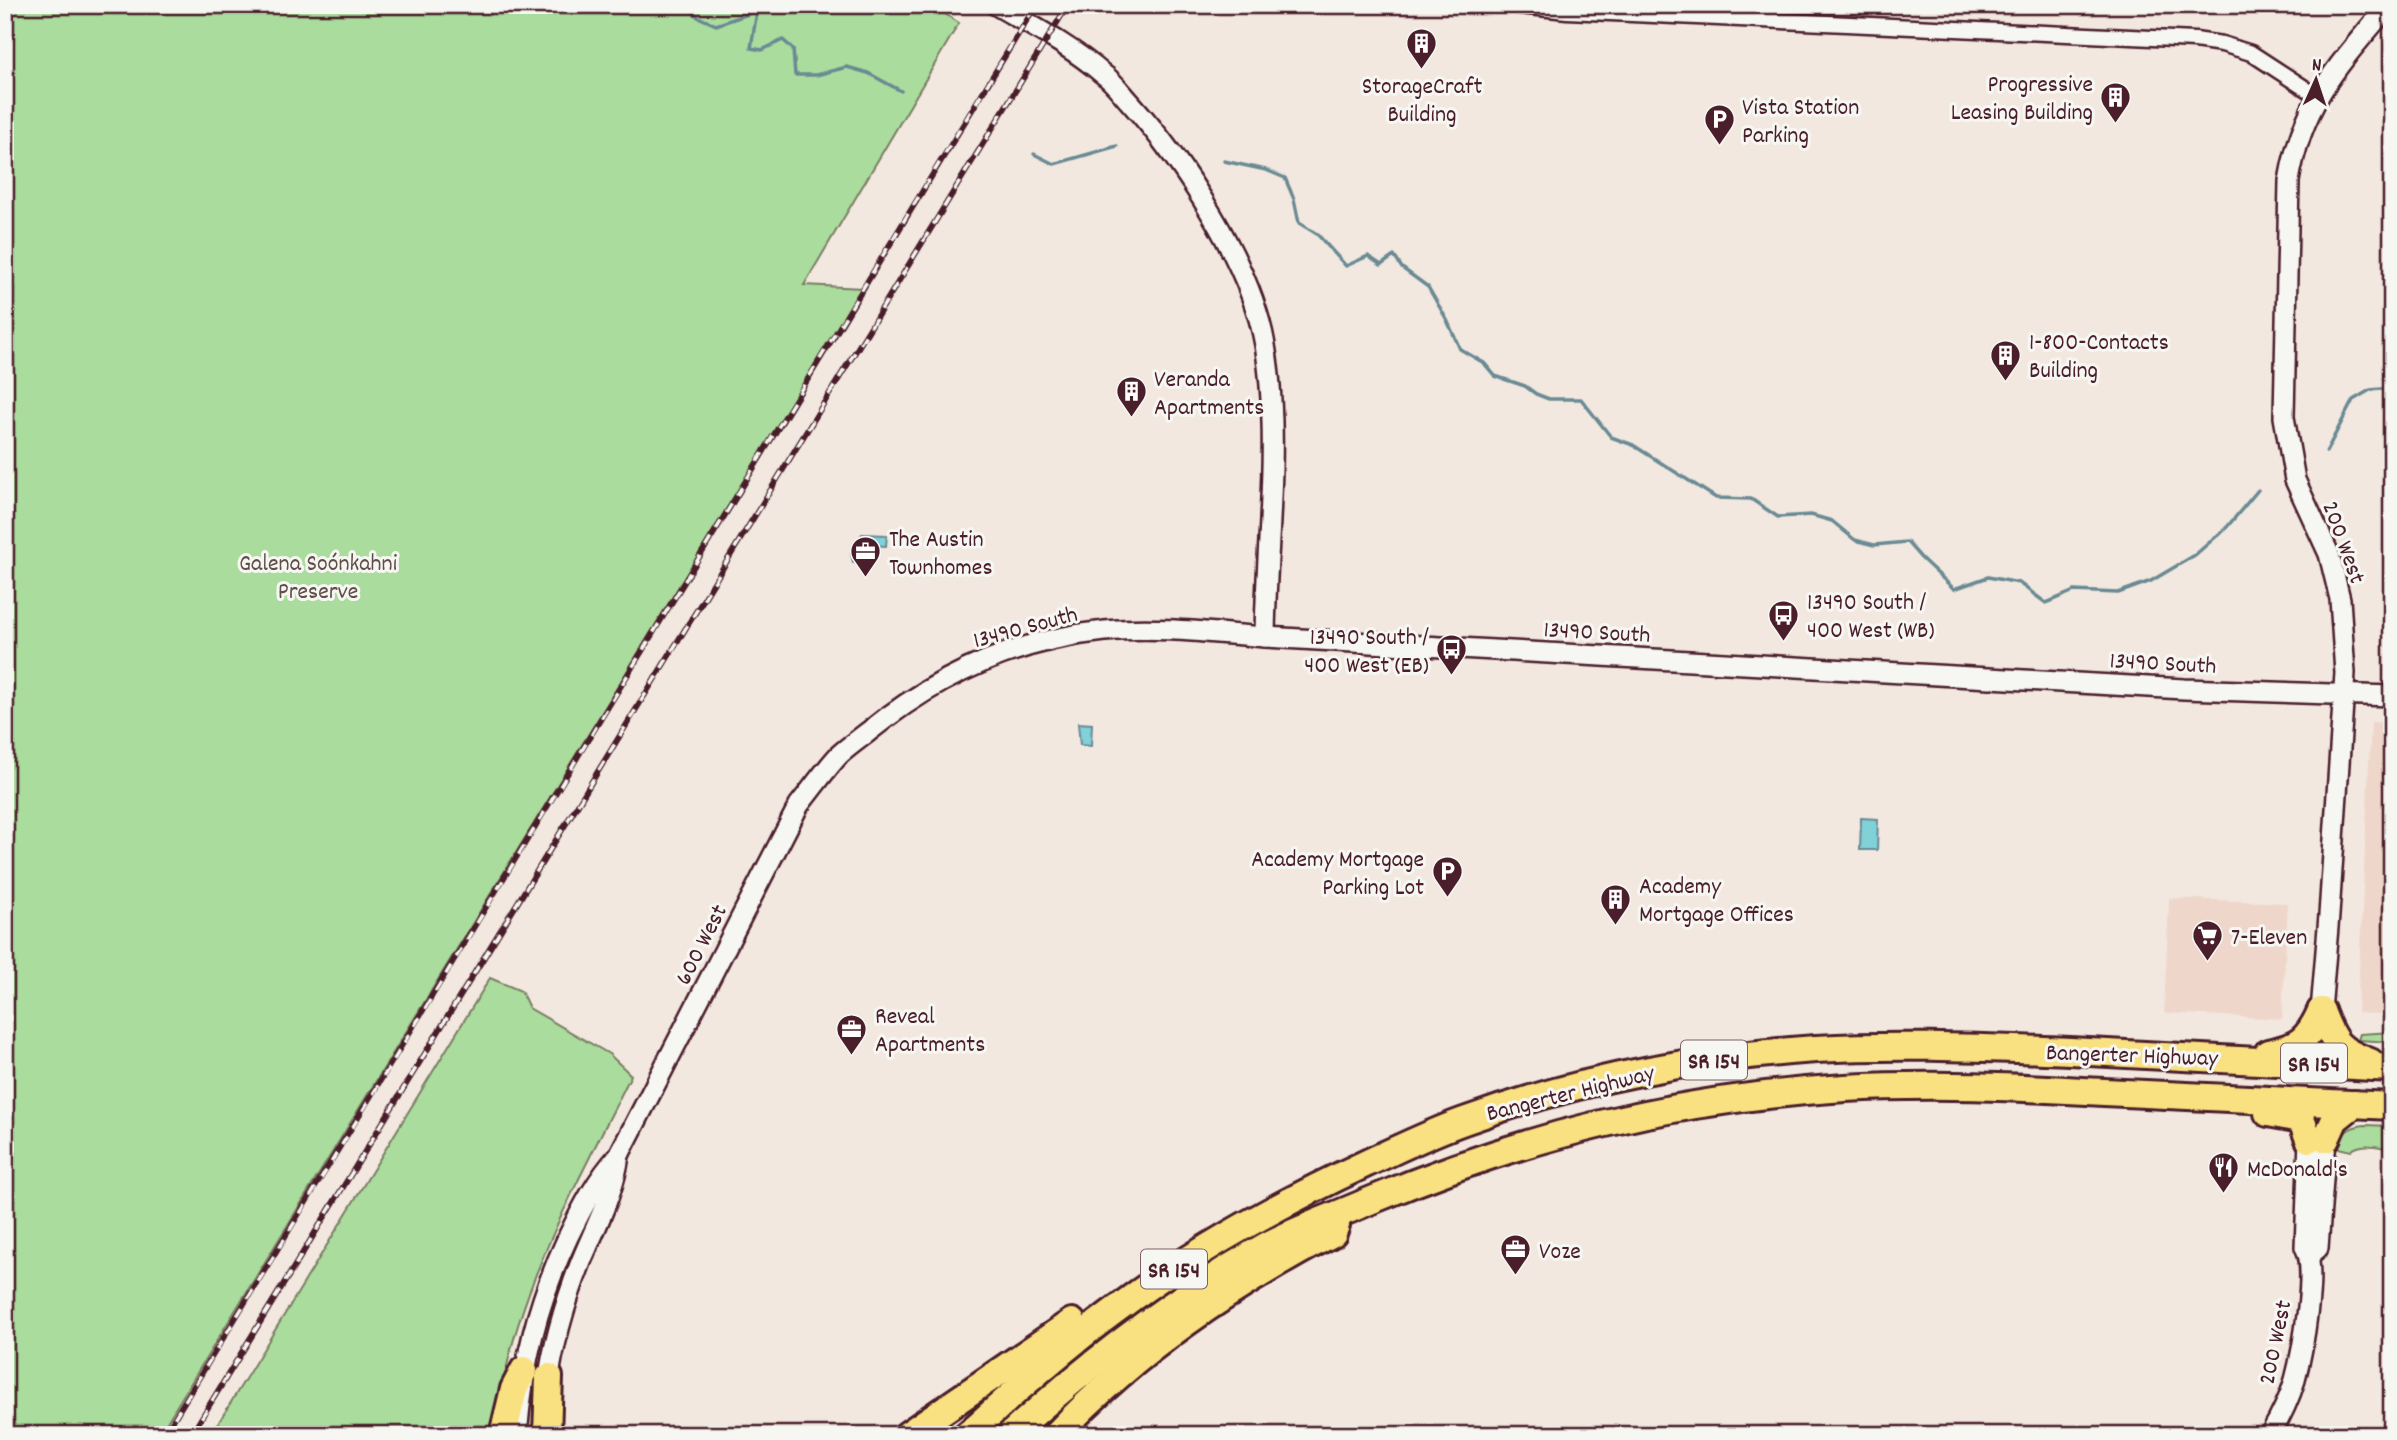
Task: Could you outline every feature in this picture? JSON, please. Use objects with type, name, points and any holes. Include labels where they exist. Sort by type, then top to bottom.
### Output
[{"type":"highway","points":[[2242,1059],[2300,1044],[2312,1030],[2321,1011]]},
{"type":"highway","points":[[2321,1011],[2333,1040],[2340,1049],[2389,1068]]},
{"type":"highway","name":"Bangerter Highway","points":[[967,1435],[1079,1337],[1159,1279],[1247,1223],[1407,1144],[1495,1110],[1598,1081],[1709,1060],[1752,1055],[1819,1049],[1911,1046],[2242,1059],[2389,1068]]},
{"type":"highway","name":"Bangerter Highway","points":[[1010,1435],[1075,1377],[1147,1322],[1263,1248],[1414,1182],[1490,1154],[1570,1130],[1645,1113],[1737,1098],[1893,1086],[1959,1086],[2392,1106]]},
{"type":"highway","points":[[2173,1095],[2188,1108],[2271,1113],[2301,1119],[2318,1139],[2335,1119],[2354,1104]]},
{"type":"highway","points":[[907,1435],[1001,1373],[1157,1262],[1222,1222],[1364,1149],[1407,1144]]},
{"type":"highway","points":[[1056,1435],[1114,1379],[1174,1329],[1244,1282],[1333,1234],[1340,1214]]},
{"type":"highway","points":[[503,1435],[514,1389],[537,1373],[545,1435]]},
{"type":"main road","points":[[996,5],[1104,74],[1141,115],[1180,167],[1216,225],[1248,287],[1264,343],[1272,437],[1265,637]]},
{"type":"main road","name":"200 West","points":[[2321,1011],[2345,694],[2343,616],[2329,554],[2295,480],[2284,417],[2289,181],[2298,140],[2317,96],[2338,65],[2389,5]]},
{"type":"main road","name":"13490 South","points":[[835,761],[883,720],[924,691],[962,669],[1051,639],[1106,631],[1164,629],[2184,689],[2392,696]]},
{"type":"main road","name":"600 West","points":[[517,1435],[537,1373],[614,1185],[619,1155],[799,805],[835,761]]},
{"type":"main road","name":"200 West","points":[[2270,1435],[2295,1381],[2309,1293],[2310,1255],[2305,1247],[2318,1139]]},
{"type":"street","points":[[1510,5],[1581,11],[2195,40],[2222,44],[2251,53],[2317,96]]},
{"type":"shaded area","points":[[2371,722],[2392,723],[2392,1015],[2357,1013]]},
{"type":"shaded area","points":[[2169,898],[2288,903],[2282,1019],[2164,1013]]},
{"type":"green space","name":"Galena Soónkahni Preserve","points":[[5,5],[931,5],[959,23],[804,285],[862,288],[159,1435],[5,1435]]},
{"type":"green space","points":[[490,978],[521,991],[529,1008],[609,1054],[631,1075],[566,1205],[528,1294],[502,1387],[496,1435],[211,1435]]},
{"type":"green space","points":[[2392,1032],[2392,1042],[2358,1040],[2360,1034]]},
{"type":"green space","points":[[2365,1125],[2392,1126],[2392,1149],[2365,1145],[2351,1151],[2334,1147],[2346,1132]]},
{"type":"water","points":[[862,534],[887,535],[886,546],[867,545],[858,560],[853,562],[851,554]]},
{"type":"water","points":[[1078,723],[1092,724],[1091,746],[1080,745]]},
{"type":"water","points":[[1861,818],[1878,819],[1877,850],[1860,850]]},
{"type":"waterway","points":[[686,5],[698,17],[716,25],[757,11],[751,48],[762,50],[783,40],[793,49],[795,75],[816,75],[847,67],[868,73],[901,91]]},
{"type":"waterway","points":[[1034,154],[1054,164],[1117,146]]},
{"type":"waterway","points":[[1224,161],[1266,170],[1285,178],[1294,199],[1299,223],[1317,234],[1346,266],[1368,256],[1381,265],[1394,256],[1402,268],[1428,287],[1460,349],[1484,363],[1495,376],[1525,386],[1549,399],[1581,399],[1611,437],[1633,445],[1716,498],[1751,499],[1778,517],[1811,515],[1832,521],[1855,540],[1874,545],[1907,542],[1954,589],[1988,577],[2019,583],[2046,603],[2074,591],[2118,593],[2151,581],[2195,555],[2227,527],[2258,490]]},
{"type":"waterway","points":[[2326,452],[2353,400],[2370,390],[2392,388]]},
{"type":"railway","points":[[164,1435],[1036,5]]},
{"type":"railway","points":[[191,1435],[1068,5]]},
{"type":"place","name":"StorageCraft Building","points":[[1422,70]]},
{"type":"place","name":"Progressive Leasing Building","points":[[2116,124]]},
{"type":"place","name":"Vista Station Parking","points":[[1719,147]]},
{"type":"place","name":"1-800-Contacts Building","points":[[2006,382]]},
{"type":"place","name":"Veranda Apartments","points":[[1131,419]]},
{"type":"place","name":"The Austin Townhomes","points":[[866,579]]},
{"type":"place","name":"13490 South / 400 West (WB)","points":[[1784,642]]},
{"type":"place","name":"13490 South / 400 West (EB)","points":[[1452,677]]},
{"type":"place","name":"Academy Mortgage Parking Lot","points":[[1447,899]]},
{"type":"place","name":"Academy Mortgage Offices","points":[[1616,926]]},
{"type":"place","name":"7-Eleven","points":[[2208,963]]},
{"type":"place","name":"Reveal Apartments","points":[[852,1056]]},
{"type":"place","name":"McDonald's","points":[[2224,1195]]},
{"type":"place","name":"Voze","points":[[1516,1277]]}]
